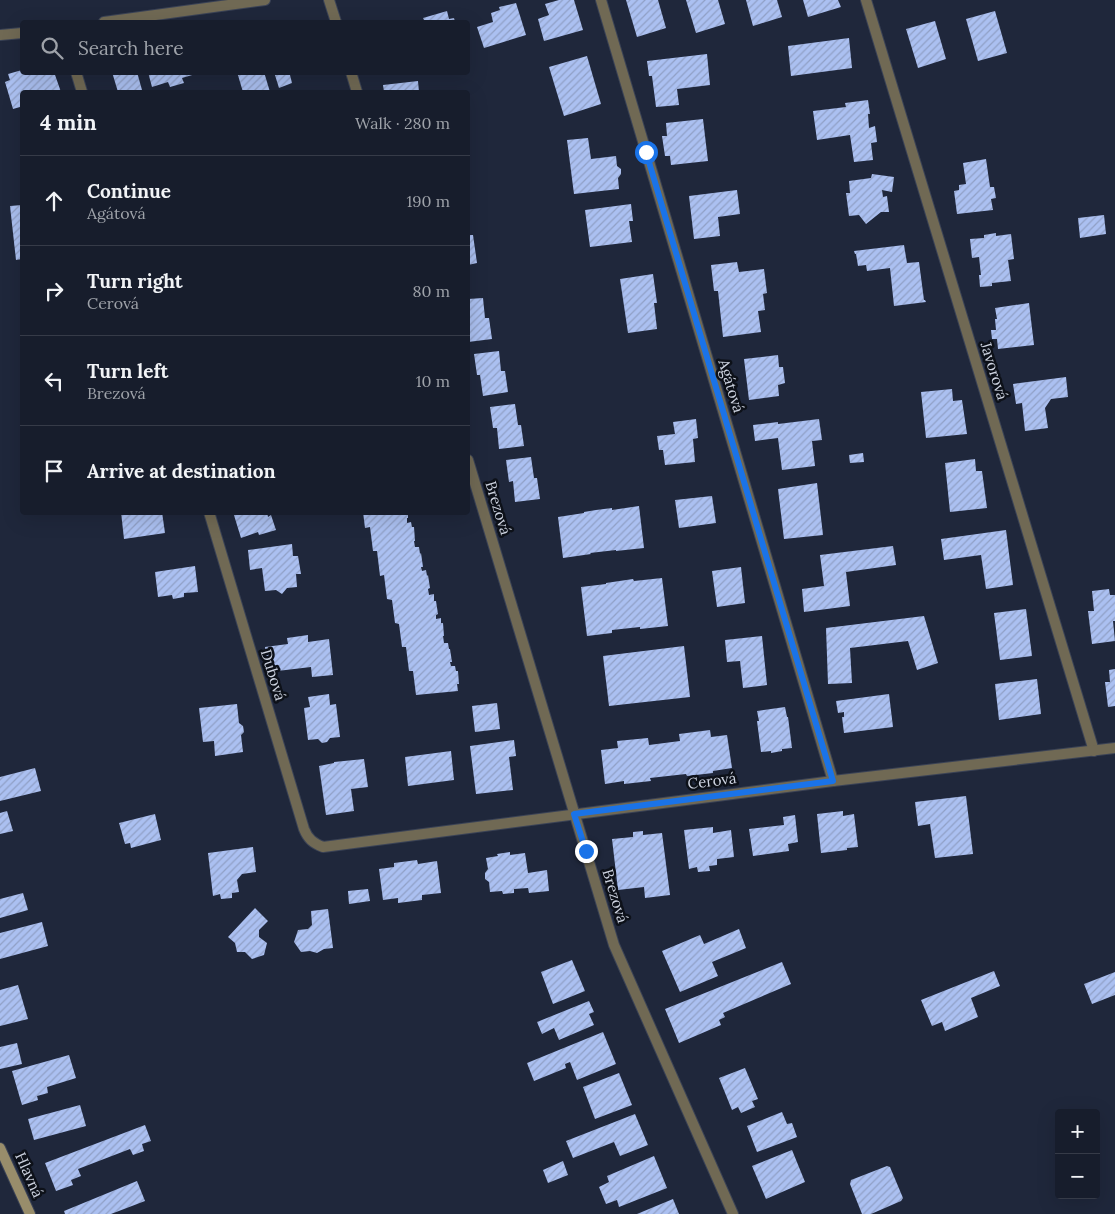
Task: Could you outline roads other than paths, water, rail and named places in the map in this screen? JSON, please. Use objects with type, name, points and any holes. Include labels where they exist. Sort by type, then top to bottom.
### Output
[{"type":"main road","name":"Hlavná","points":[[0,1148],[30,1214]]},
{"type":"street","points":[[119,20],[265,0]]},
{"type":"street","points":[[329,0],[335,20]]},
{"type":"street","name":"Agátová","points":[[600,0],[833,781]]},
{"type":"street","name":"Javorová","points":[[866,0],[1094,751]]},
{"type":"street","points":[[0,35],[20,33]]},
{"type":"street","points":[[77,75],[81,90]]},
{"type":"street","points":[[352,75],[356,90]]},
{"type":"street","name":"Brezová","points":[[470,467],[614,944],[733,1214]]},
{"type":"street","name":"Dubová","points":[[210,515],[304,829],[308,838],[314,843]]},
{"type":"street","name":"Cerová","points":[[314,843],[323,847],[833,781],[1115,748]]}]
